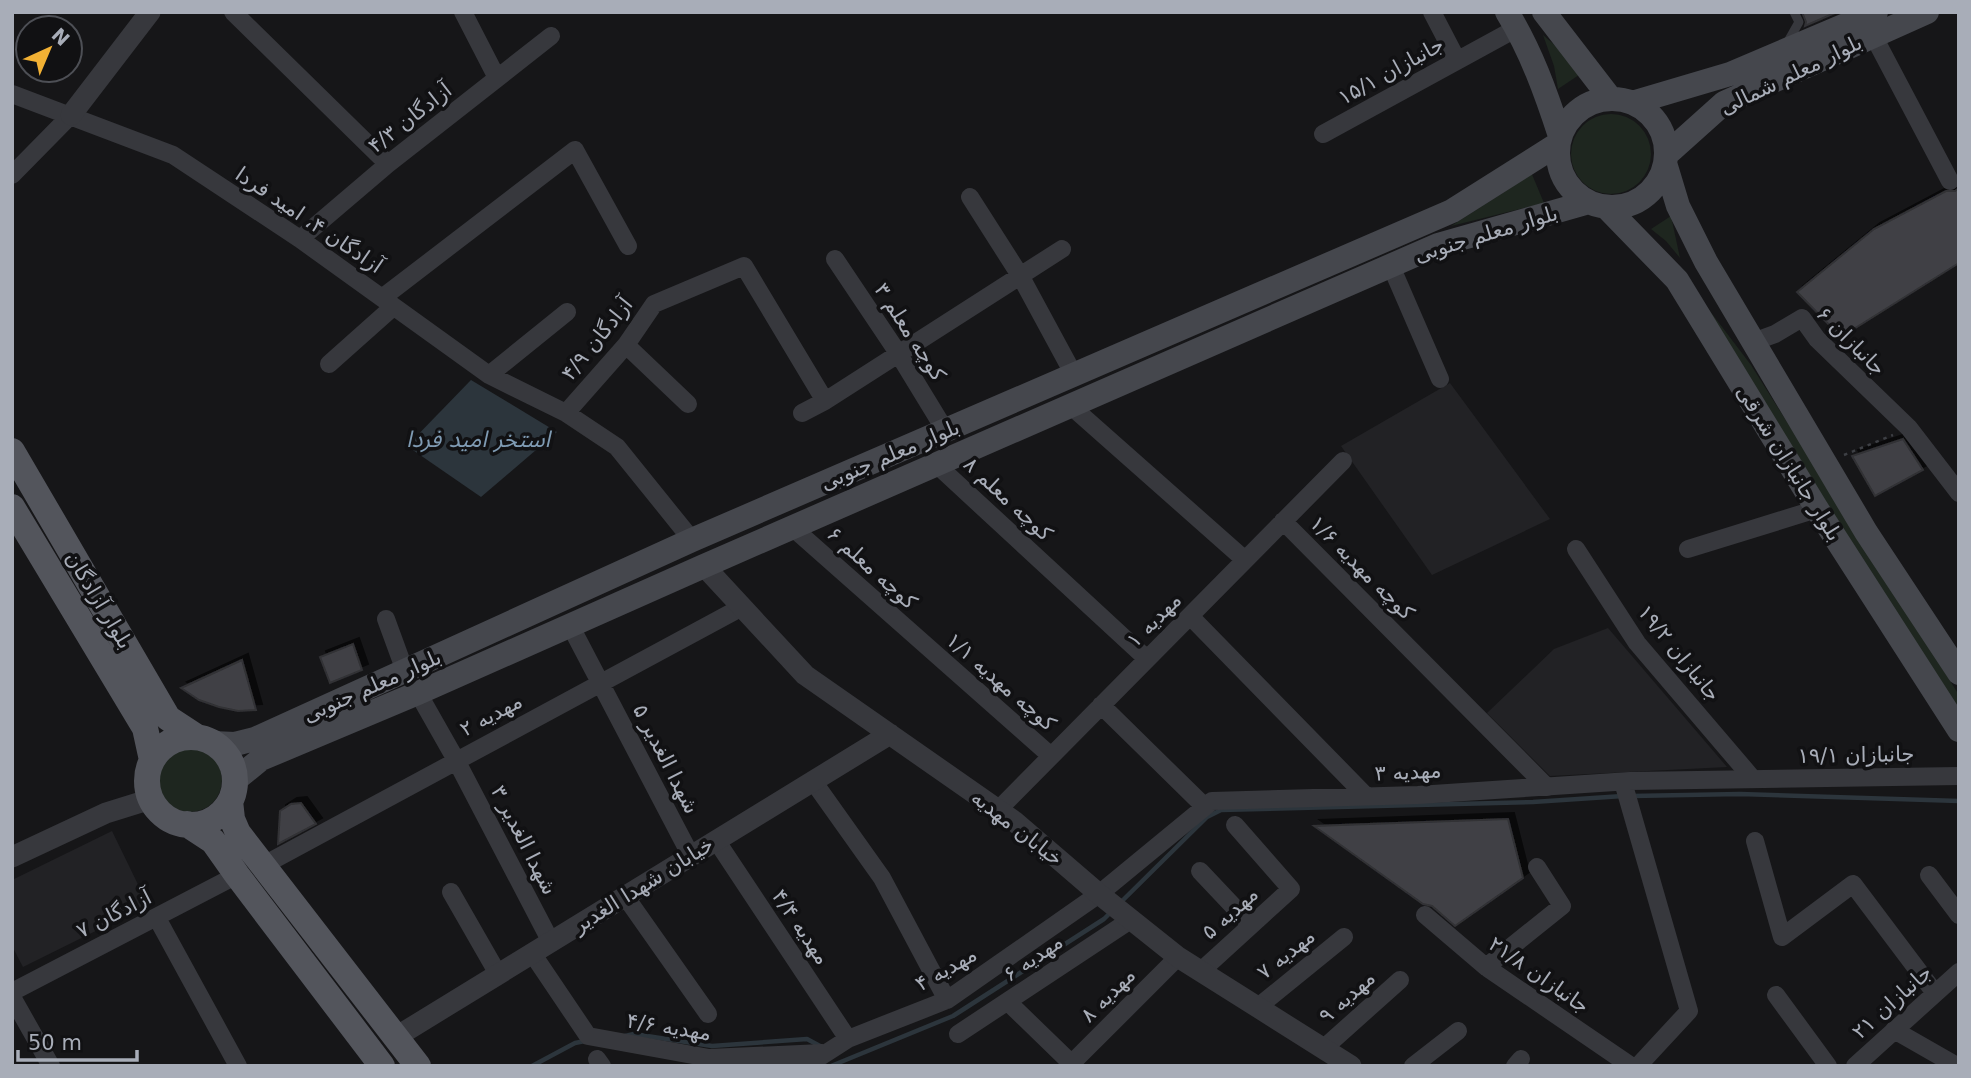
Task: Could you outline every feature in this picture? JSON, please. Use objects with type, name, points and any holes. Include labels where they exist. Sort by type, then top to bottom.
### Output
[{"type":"main road","points":[[1537,12],[1512,20],[1544,85],[1559,140],[1558,162],[1564,178],[1575,192],[1598,204],[1632,203],[1654,187],[1665,159],[1664,139],[1657,124],[1646,111],[1622,101],[1544,12]]},
{"type":"main road","name":"بلوار معلم شمالی","points":[[1622,101],[1730,74],[1782,52],[1875,23],[1927,12]]},
{"type":"main road","name":"بلوار معلم شمالی","points":[[1665,159],[1724,103],[1875,23]]},
{"type":"main road","points":[[1559,140],[1574,113],[1585,106],[1622,101]]},
{"type":"main road","name":"بلوار معلم جنوبی","points":[[205,740],[235,744],[256,738],[692,540],[1452,212],[1559,140]]},
{"type":"main road","name":"بلوار جانبازان شرقی","points":[[1665,159],[1678,206],[1706,262],[1866,532],[1959,673]]},
{"type":"main road","name":"بلوار معلم جنوبی","points":[[232,791],[261,759],[418,693],[1438,245],[1598,204]]},
{"type":"main road","name":"بلوار جانبازان شرقی","points":[[1598,204],[1677,280],[1817,509],[1959,730]]},
{"type":"main road","points":[[1677,280],[1706,262]]},
{"type":"main road","name":"بلوار آزادگان","points":[[12,452],[168,718],[205,740]]},
{"type":"main road","name":"بلوار آزادگان","points":[[12,507],[145,728],[152,760]]},
{"type":"main road","points":[[506,625],[518,649]]},
{"type":"main road","points":[[382,1066],[213,841],[187,824],[167,817],[151,799],[147,785],[152,760],[173,740],[187,737],[205,740],[224,752],[231,764],[232,819],[238,833],[418,1066]]},
{"type":"main road","points":[[187,824],[208,821],[220,814],[232,791]]},
{"type":"street","points":[[12,175],[71,115],[150,12]]},
{"type":"street","points":[[233,12],[388,164]]},
{"type":"street","points":[[463,12],[497,78]]},
{"type":"street","points":[[1432,12],[1457,61]]},
{"type":"street","name":"جانبازان ۱۵/۱","points":[[1323,134],[1457,61],[1512,20]]},
{"type":"street","points":[[1875,23],[1950,181]]},
{"type":"street","name":"آزادگان ۴/۳","points":[[300,239],[388,164],[551,36]]},
{"type":"street","name":"آزادگان ۴، امید فردا","points":[[12,94],[173,155],[300,239],[489,375],[566,413],[617,447],[692,540]]},
{"type":"street","points":[[329,364],[388,302],[575,150],[628,246]]},
{"type":"street","points":[[970,197],[1021,277],[1074,375]]},
{"type":"street","points":[[802,413],[1021,277],[1062,248]]},
{"type":"street","name":"کوچه معلم ۳","points":[[835,260],[945,430]]},
{"type":"street","name":"آزادگان ۴/۹","points":[[566,413],[626,345],[654,304],[744,266],[825,401]]},
{"type":"street","points":[[1391,266],[1440,379]]},
{"type":"street","points":[[489,375],[567,312]]},
{"type":"street","name":"جانبازان ۶","points":[[1753,342],[1775,334],[1802,318],[1817,339],[1909,428]]},
{"type":"street","points":[[626,345],[688,404]]},
{"type":"street","points":[[1070,405],[1245,560]]},
{"type":"street","points":[[1909,428],[1958,492]]},
{"type":"street","name":"مهدیه ۱","points":[[998,810],[1343,461]]},
{"type":"street","name":"کوچه معلم ۸","points":[[936,464],[1147,659]]},
{"type":"street","points":[[1688,550],[1817,509]]},
{"type":"street","name":"کوچه مهدیه ۱/۶","points":[[1283,521],[1547,787]]},
{"type":"street","name":"کوچه معلم ۶","points":[[792,527],[921,642]]},
{"type":"street","name":"جانبازان ۱۹/۲","points":[[1576,549],[1637,643],[1753,779]]},
{"type":"street","name":"خیابان مهدیه","points":[[704,566],[806,675],[998,810],[1178,957],[1351,1066]]},
{"type":"street","name":"مهدیه ۲","points":[[262,866],[742,607]]},
{"type":"street","points":[[1190,616],[1366,796]]},
{"type":"street","points":[[386,619],[405,671]]},
{"type":"street","name":"شهدا الغدیر ۵","points":[[570,625],[691,856]]},
{"type":"street","name":"کوچه مهدیه ۱/۱","points":[[921,642],[1051,756]]},
{"type":"street","name":"شهدا الغدیر ۳","points":[[418,693],[551,942]]},
{"type":"street","points":[[1101,705],[1205,807]]},
{"type":"street","name":"خیابان شهدا الغدیر","points":[[396,1037],[890,734]]},
{"type":"street","name":"جانبازان ۱۹/۱","points":[[1753,779],[1959,776]]},
{"type":"street","name":"مهدیه ۳","points":[[1099,894],[1212,801],[1366,796],[1623,782],[1753,779]]},
{"type":"street","points":[[813,781],[882,878],[947,1000]]},
{"type":"street","points":[[1623,782],[1689,1011],[1639,1066]]},
{"type":"street","points":[[12,857],[106,813],[151,799]]},
{"type":"street","name":"مهدیه ۵","points":[[1201,971],[1291,890],[1235,825]]},
{"type":"street","name":"مهدیه ۴/۴","points":[[716,841],[848,1039]]},
{"type":"street","points":[[1755,842],[1782,937],[1853,884],[1935,993]]},
{"type":"street","points":[[1486,967],[1562,906],[1537,867]]},
{"type":"street","points":[[1200,871],[1251,925]]},
{"type":"street","name":"آزادگان ۷","points":[[12,995],[237,875]]},
{"type":"street","points":[[1929,875],[1959,915]]},
{"type":"street","points":[[451,892],[498,974]]},
{"type":"street","name":"مهدیه ۴","points":[[806,1066],[848,1039],[947,1000],[1099,894]]},
{"type":"street","points":[[625,896],[708,1014]]},
{"type":"street","name":"جانبازان ۲۱/۸","points":[[1425,915],[1486,967],[1630,1066]]},
{"type":"street","points":[[157,918],[238,1066]]},
{"type":"street","name":"مهدیه ۶","points":[[958,1034],[1132,919]]},
{"type":"street","name":"مهدیه ۷","points":[[1258,1007],[1344,937]]},
{"type":"street","name":"مهدیه ۴/۶","points":[[532,953],[589,1036],[709,1058],[827,1053]]},
{"type":"street","name":"مهدیه ۸","points":[[1072,1065],[1178,957]]},
{"type":"street","name":"جانبازان ۲۱","points":[[1855,1066],[1959,972]]},
{"type":"street","name":"مهدیه ۹","points":[[1324,1048],[1400,980]]},
{"type":"street","points":[[12,995],[51,1066]]},
{"type":"street","points":[[1776,995],[1828,1066]]},
{"type":"street","points":[[1009,1002],[1072,1065]]},
{"type":"street","points":[[1413,1066],[1458,1031]]},
{"type":"street","points":[[1894,1031],[1957,1066]]},
{"type":"lane","points":[[1782,52],[1799,22],[1794,12]]},
{"type":"path","points":[[1826,462],[1909,428]]},
{"type":"shaded area","points":[[1543,35],[1585,71],[1558,89],[1554,66]]},
{"type":"shaded area","points":[[1603,114],[1619,114],[1640,125],[1651,146],[1651,162],[1640,183],[1619,194],[1603,194],[1589,188],[1577,176],[1571,162],[1571,146],[1577,132],[1589,120]]},
{"type":"shaded area","points":[[1531,172],[1544,203],[1451,226],[1509,189]]},
{"type":"shaded area","points":[[1671,216],[1680,258],[1666,241],[1651,229]]},
{"type":"shaded area","points":[[1700,298],[1751,365],[1959,695],[1959,711],[1855,550]]},
{"type":"shaded area","points":[[1450,383],[1550,519],[1432,575],[1341,446]]},
{"type":"shaded area","points":[[1608,628],[1727,767],[1550,776],[1487,713],[1554,649]]},
{"type":"shaded area","points":[[184,748],[196,748],[213,757],[220,768],[220,792],[213,803],[196,812],[184,812],[172,807],[163,798],[158,786],[158,774],[163,762],[172,753]]},
{"type":"shaded area","points":[[112,831],[148,905],[23,967],[12,946],[12,880]]},
{"type":"water","name":"استخر امید فردا","points":[[471,380],[557,432],[481,497],[407,446]]},
{"type":"building","points":[[1802,12],[1837,12],[1805,26]]},
{"type":"building","points":[[1959,188],[1959,263],[1841,337],[1797,292],[1874,229],[1946,191]]},
{"type":"building","points":[[1903,439],[1923,470],[1875,496],[1852,456]]},
{"type":"building","points":[[353,644],[362,670],[330,683],[320,657]]},
{"type":"building","points":[[242,660],[256,710],[238,711],[219,707],[199,700],[181,688]]},
{"type":"building","points":[[301,803],[316,824],[278,844],[280,811],[291,804]]},
{"type":"building","points":[[1508,819],[1523,878],[1455,926],[1432,906],[1423,904],[1314,826]]},
{"type":"waterway","points":[[1632,796],[1740,794],[1959,801]]},
{"type":"waterway","points":[[1120,903],[1207,817],[1221,810],[1533,802],[1623,796]]},
{"type":"waterway","points":[[831,1066],[953,1016],[1111,912]]},
{"type":"waterway","points":[[625,1036],[634,1034],[712,1046],[807,1039],[820,1046]]},
{"type":"waterway","points":[[532,1066],[575,1043],[585,1041]]}]
